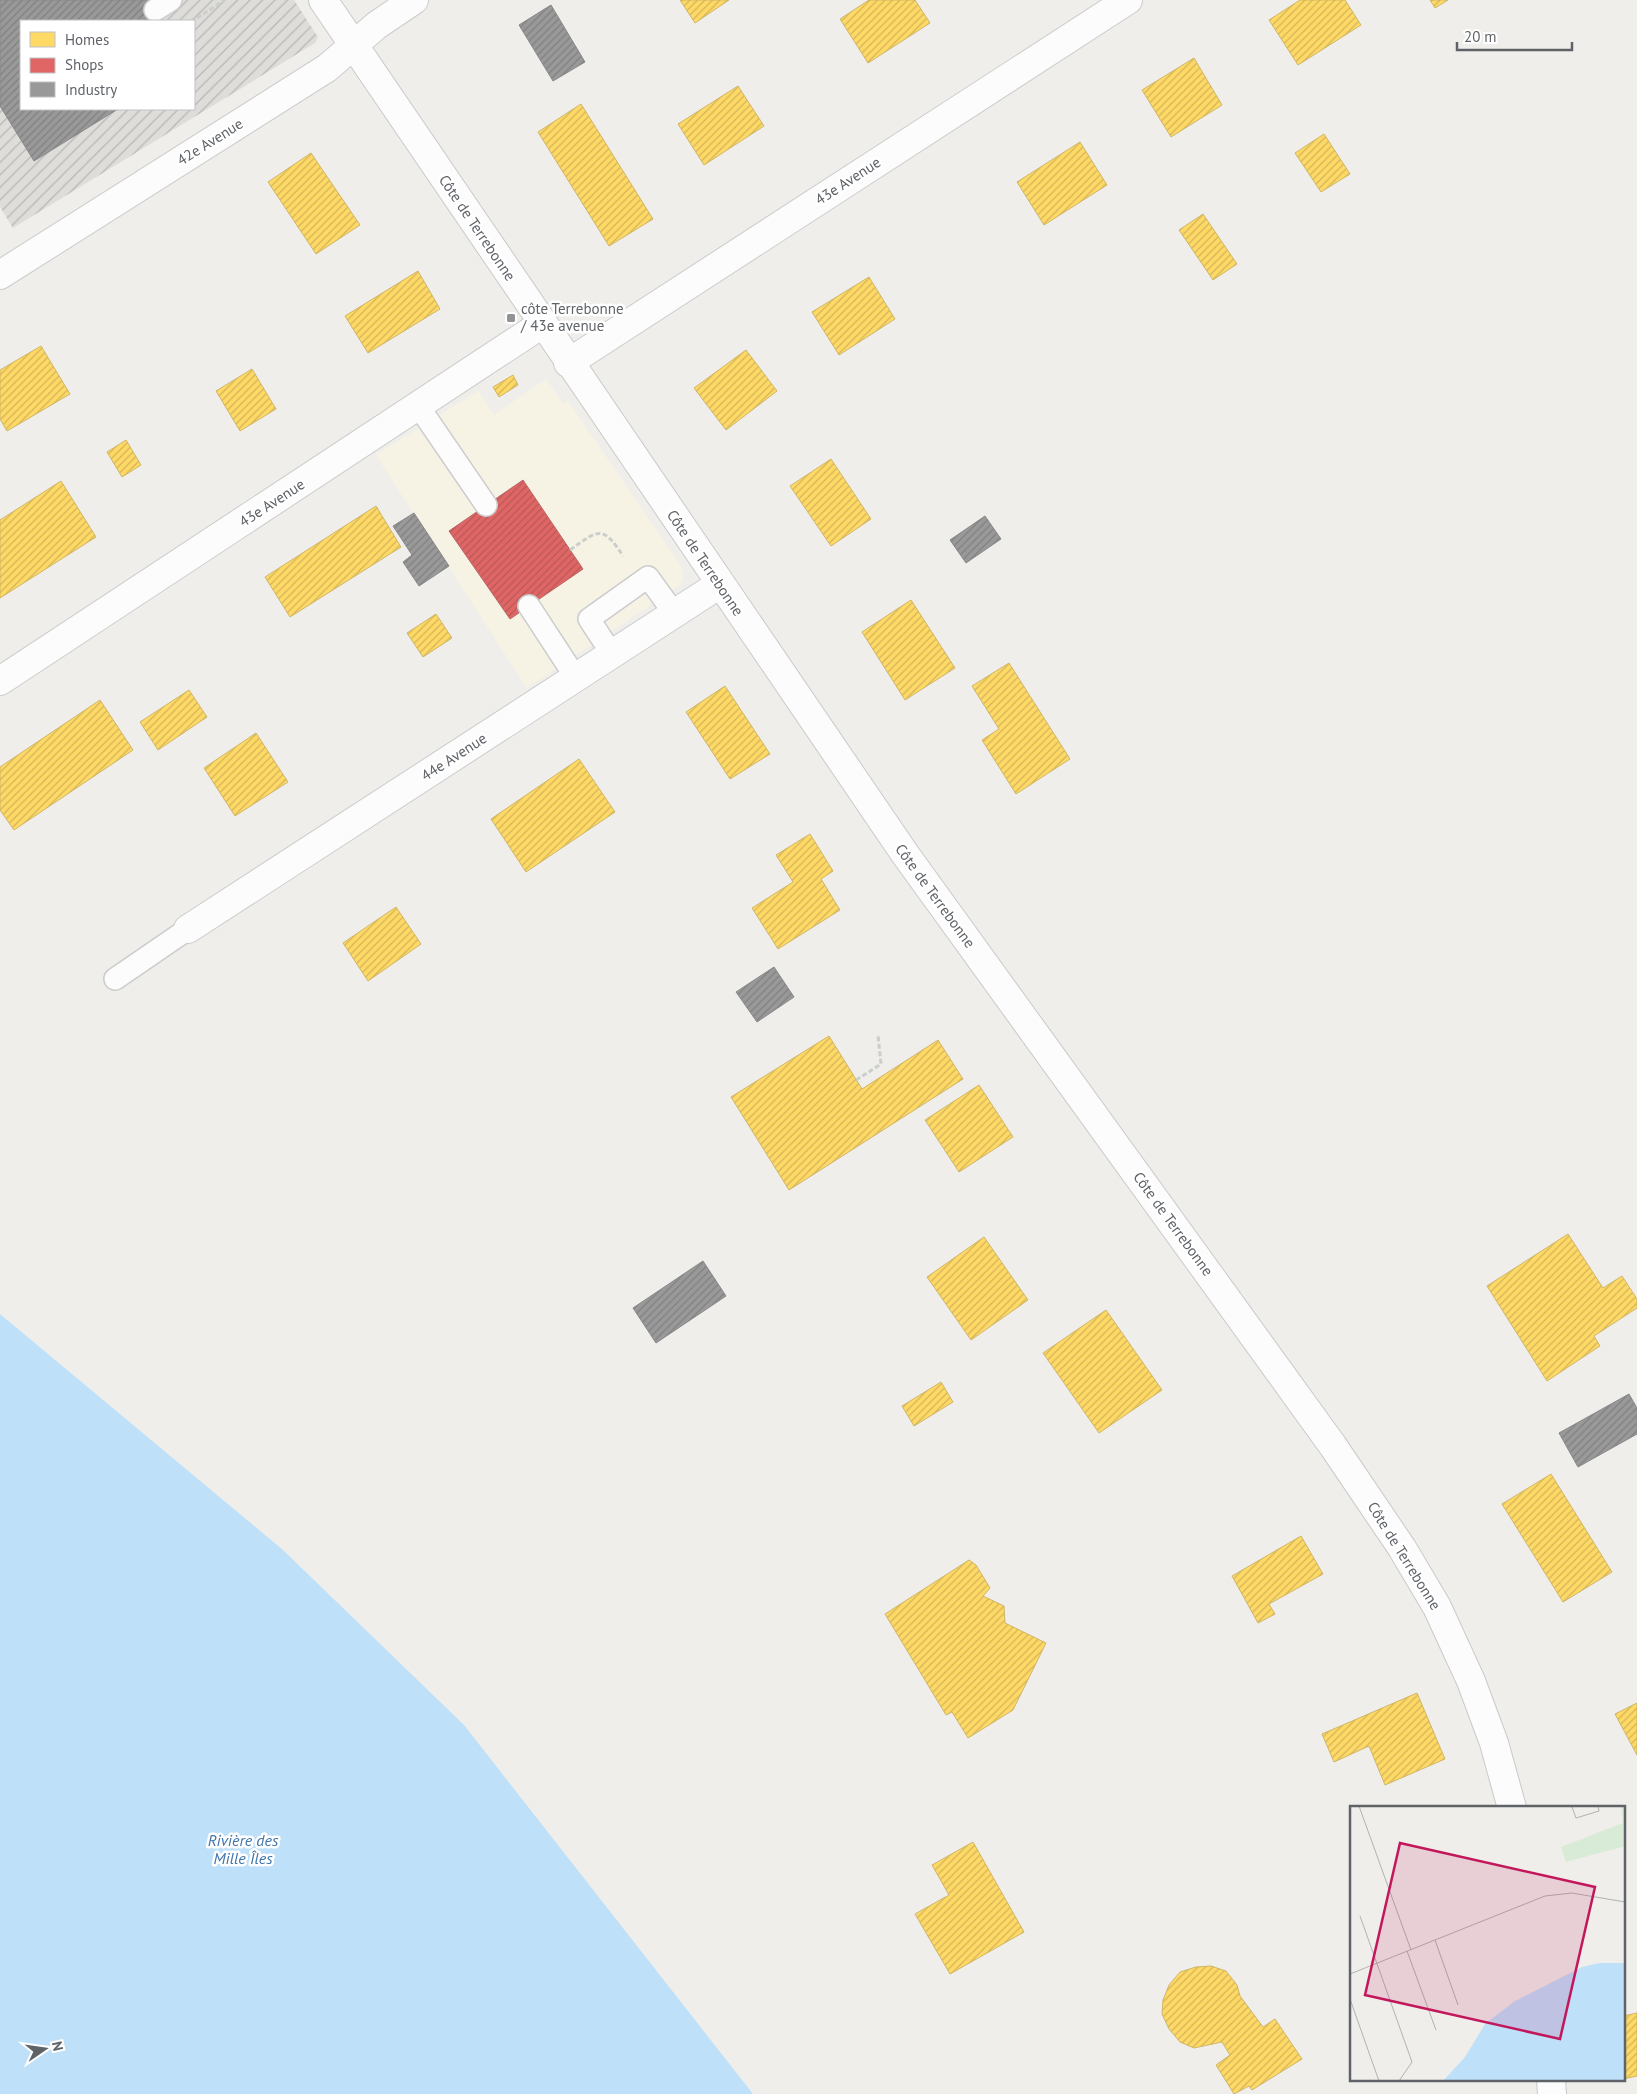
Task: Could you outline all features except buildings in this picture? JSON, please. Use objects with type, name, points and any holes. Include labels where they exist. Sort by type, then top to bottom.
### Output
[{"type":"street","name":"Côte de Terrebonne","points":[[323,0],[904,854],[1333,1446],[1402,1548],[1441,1614],[1471,1681],[1494,1743],[1511,1806]]},
{"type":"street","name":"42e Avenue","points":[[0,275],[327,68],[377,25],[414,0]]},
{"type":"street","name":"43e Avenue","points":[[568,362],[1128,0]]},
{"type":"street","name":"43e Avenue","points":[[0,681],[419,407],[542,324]]},
{"type":"street","name":"44e Avenue","points":[[188,929],[720,584]]},
{"type":"lane","points":[[419,407],[486,506]]},
{"type":"lane","points":[[612,654],[589,619],[648,577],[674,614]]},
{"type":"lane","points":[[529,606],[576,678]]},
{"type":"lane","points":[[115,979],[188,929]]},
{"type":"path","points":[[194,20],[225,0]]},
{"type":"path","points":[[570,550],[588,537],[601,533],[611,537],[617,546]]},
{"type":"path","points":[[856,1080],[881,1064],[878,1035]]},
{"type":"shaded area","points":[[0,0],[294,0],[318,37],[315,43],[13,228],[0,207]]},
{"type":"shaded area","points":[[546,379],[563,404],[568,401],[681,566],[683,575],[680,585],[527,688],[376,455],[478,391],[494,415]]},
{"type":"water","name":"Rivière des Mille Îles","points":[[0,1314],[283,1550],[464,1725],[753,2094],[0,2094]]},
{"type":"place","name":"côte Terrebonne / 43e avenue","points":[[511,318]]}]
